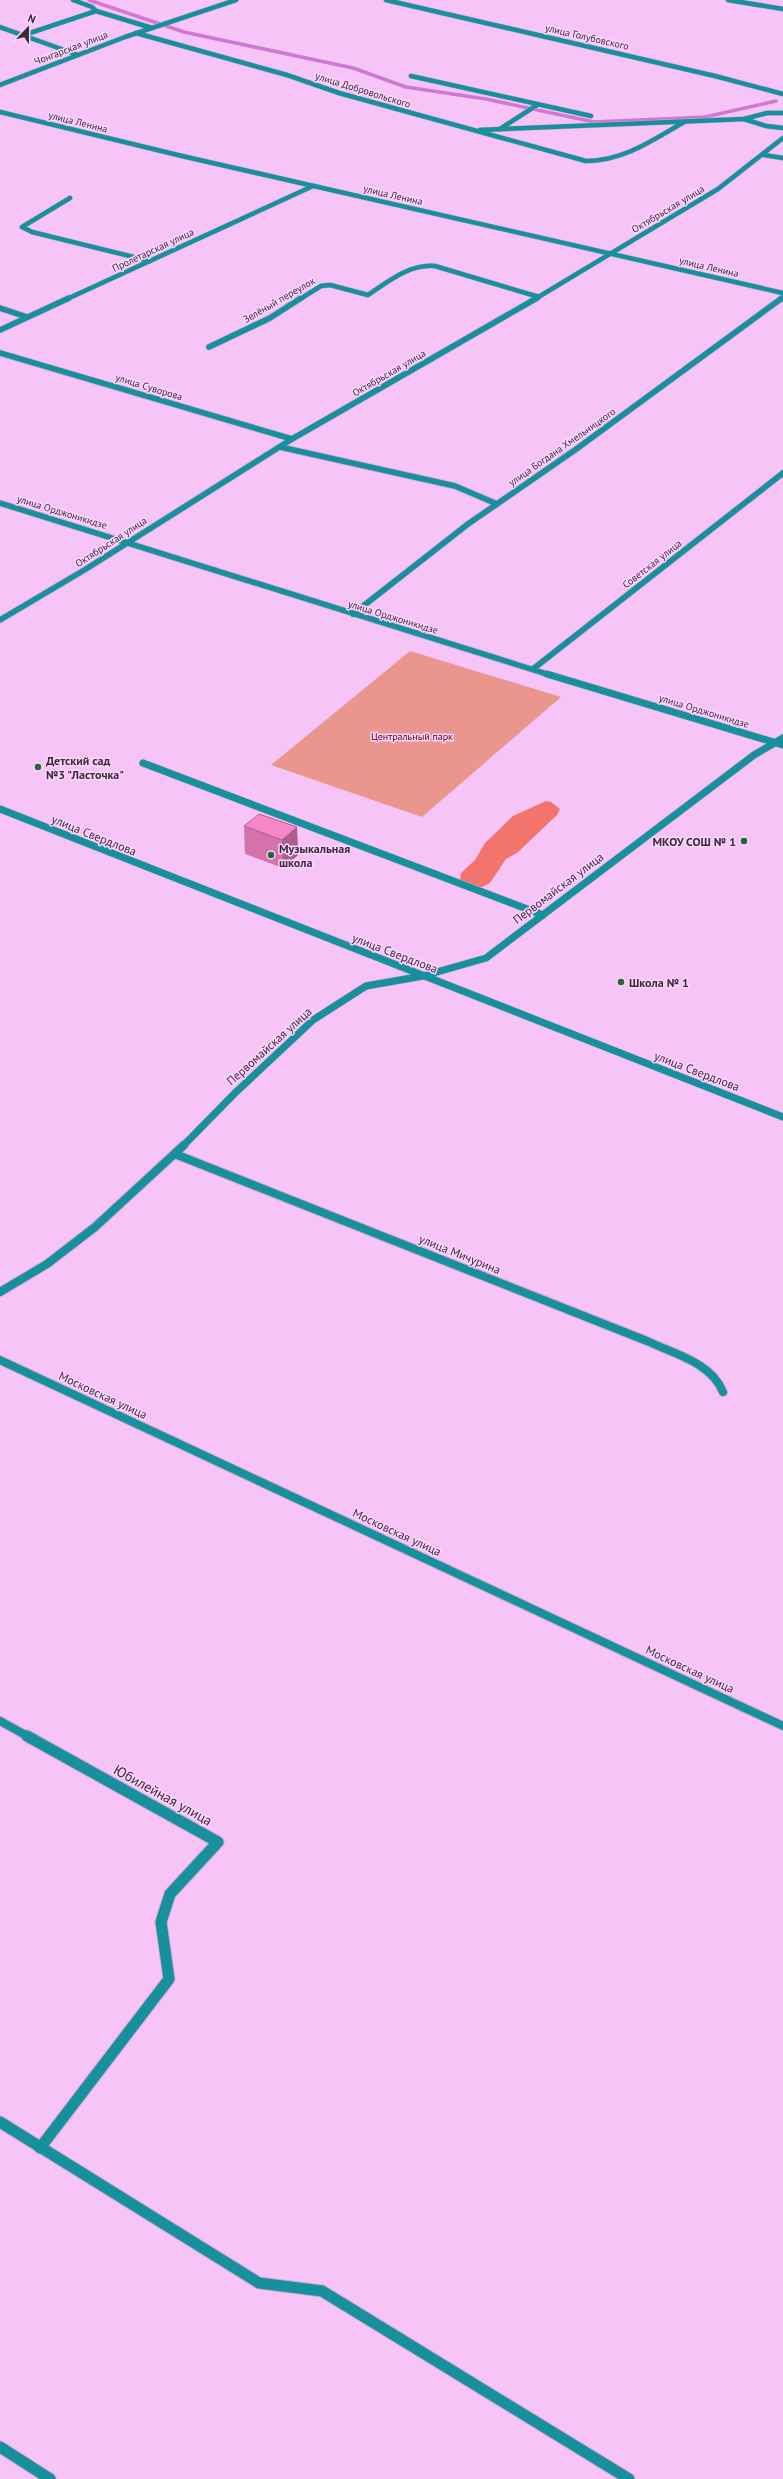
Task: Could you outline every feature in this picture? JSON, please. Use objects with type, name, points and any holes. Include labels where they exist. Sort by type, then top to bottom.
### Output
[{"type":"street","points":[[73,0],[92,7],[96,11],[150,28]]},
{"type":"street","name":"Чонгарская улица","points":[[0,85],[136,33],[236,0]]},
{"type":"street","name":"улица Голубовского","points":[[386,0],[715,76],[783,94]]},
{"type":"street","points":[[728,0],[783,9]]},
{"type":"street","points":[[24,35],[96,11]]},
{"type":"street","points":[[0,27],[78,55]]},
{"type":"street","name":"улица Добровольского","points":[[136,33],[287,75],[339,93],[586,161],[599,163],[616,158],[684,122]]},
{"type":"street","points":[[411,76],[591,116]]},
{"type":"street","points":[[499,129],[537,105]]},
{"type":"street","name":"улица Ленина","points":[[0,112],[313,186],[783,293]]},
{"type":"street","points":[[474,131],[744,119],[767,113],[783,113]]},
{"type":"street","points":[[744,119],[766,126],[783,128]]},
{"type":"street","name":"Октябрьская улица","points":[[0,620],[86,569],[126,542],[292,439],[539,297],[718,189],[783,138]]},
{"type":"street","points":[[764,154],[783,158]]},
{"type":"street","name":"Пролетарская улица","points":[[0,330],[313,186]]},
{"type":"street","points":[[70,198],[22,227],[32,232],[150,261]]},
{"type":"street","name":"Зелёный переулок","points":[[209,347],[270,318],[321,286],[330,285],[368,295],[412,268],[421,265],[435,266],[539,297]]},
{"type":"street","name":"улица Богдана Хмельницкого","points":[[353,614],[468,524],[575,450],[783,298]]},
{"type":"street","points":[[0,308],[27,317]]},
{"type":"street","name":"улица Суворова","points":[[0,353],[292,439]]},
{"type":"street","points":[[280,447],[393,474],[455,486],[497,504]]},
{"type":"street","name":"Советская улица","points":[[532,669],[783,473]]},
{"type":"street","name":"улица Орджоникидзе","points":[[0,503],[353,614],[779,744]]},
{"type":"street","name":"Первомайская улица","points":[[0,1292],[48,1264],[95,1227],[175,1154],[235,1093],[314,1020],[366,986],[423,976],[486,958],[754,755],[779,744],[783,738]]},
{"type":"street","points":[[143,764],[543,915]]},
{"type":"street","name":"улица Свердлова","points":[[0,809],[783,1117]]},
{"type":"street","name":"улица Мичурина","points":[[175,1154],[647,1341],[709,1370],[719,1382],[723,1392]]},
{"type":"street","name":"Московская улица","points":[[0,1360],[783,1726]]},
{"type":"street","name":"Юбилейная улица","points":[[0,1721],[218,1842],[170,1894],[161,1922],[169,1979],[40,2148]]},
{"type":"street","points":[[0,2122],[259,2283],[322,2291],[629,2479]]},
{"type":"street","points":[[0,2447],[50,2479]]},
{"type":"green space","name":"Центральный парк","points":[[410,651],[561,697],[422,817],[271,765]]},
{"type":"shaded area","points":[[546,801],[551,802],[560,809],[557,815],[517,853],[506,859],[490,883],[482,887],[472,886],[460,879],[461,873],[475,860],[485,843],[513,816]]},
{"type":"building","points":[[259,814],[297,827],[282,840],[244,826]]},
{"type":"waterway","points":[[89,0],[184,32],[353,68],[406,87],[486,99],[594,122],[705,117],[776,101]]},
{"type":"place","name":"Детский сад №3 \"Ласточка\"","points":[[38,767]]},
{"type":"place","name":"МКОУ СОШ № 1","points":[[744,841]]},
{"type":"place","name":"Музыкальная школа","points":[[271,855]]},
{"type":"place","name":"Школа № 1","points":[[621,982]]}]
